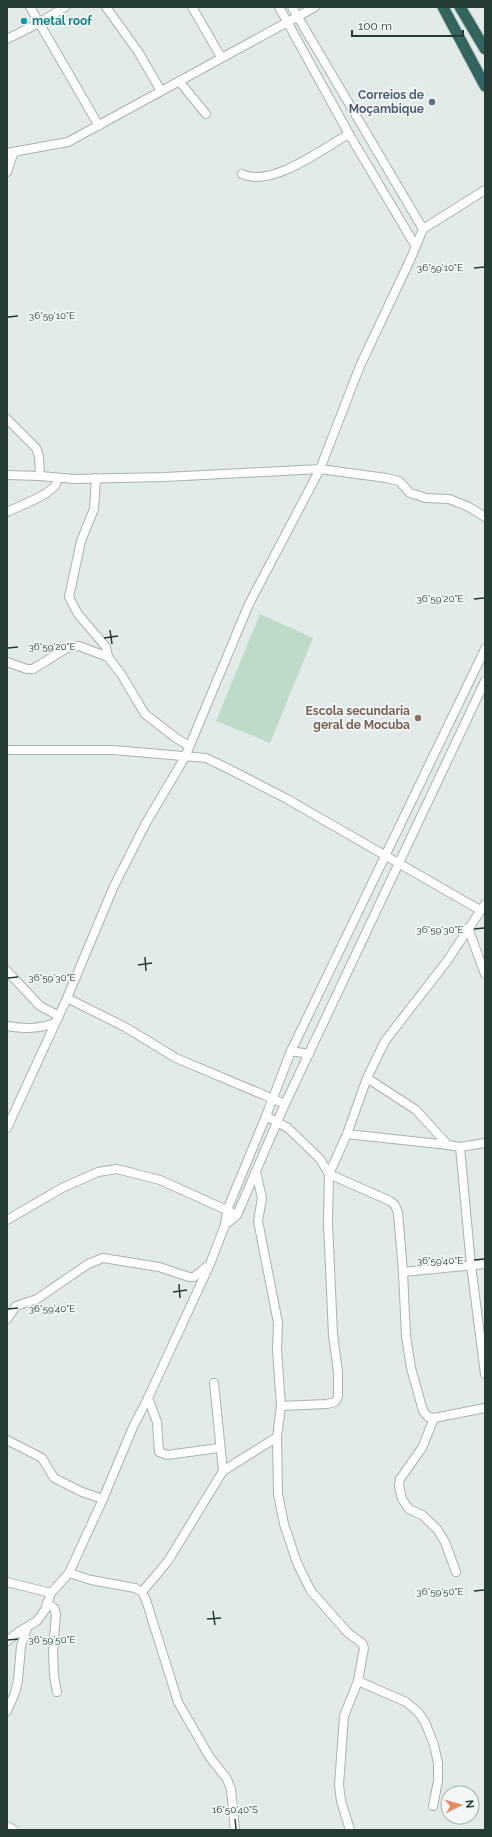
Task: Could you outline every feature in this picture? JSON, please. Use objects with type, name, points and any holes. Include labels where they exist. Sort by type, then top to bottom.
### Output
[{"type":"highway","points":[[443,7],[485,86]]},
{"type":"highway","points":[[460,7],[485,49]]},
{"type":"street","points":[[30,7],[99,126]]},
{"type":"street","points":[[7,39],[39,24],[65,7]]},
{"type":"street","points":[[106,7],[139,54],[162,91]]},
{"type":"street","points":[[192,7],[221,57]]},
{"type":"street","points":[[279,7],[349,134],[415,245]]},
{"type":"street","points":[[292,7],[423,229]]},
{"type":"street","points":[[7,172],[11,154],[68,142],[221,57],[288,23],[315,7]]},
{"type":"street","points":[[179,81],[206,114]]},
{"type":"street","points":[[242,174],[255,178],[282,172],[349,134]]},
{"type":"street","points":[[7,1128],[67,998],[114,886],[146,823],[185,757],[249,604],[320,469],[360,366],[412,258],[415,245],[423,229],[485,190]]},
{"type":"street","points":[[7,419],[36,448],[39,456],[40,476]]},
{"type":"street","points":[[7,476],[96,478],[204,476],[320,469],[399,481],[410,493],[426,498],[449,499],[469,507],[485,517]]},
{"type":"street","points":[[7,512],[28,503],[53,488],[56,484],[57,478]]},
{"type":"street","points":[[96,478],[94,509],[81,541],[69,597],[78,614],[106,647],[108,657],[121,674],[145,714],[189,746]]},
{"type":"street","points":[[7,662],[27,669],[33,669],[67,648],[79,646],[108,657]]},
{"type":"street","points":[[7,1641],[37,1621],[51,1593],[69,1573],[133,1427],[210,1264],[225,1225],[227,1210],[291,1051],[485,649]]},
{"type":"street","points":[[225,1225],[237,1215],[285,1104],[310,1054],[397,864],[485,681],[473,675]]},
{"type":"street","points":[[7,750],[113,750],[206,758],[287,799],[397,864],[483,907],[446,962],[385,1041],[367,1078],[347,1134],[329,1174],[328,1231],[333,1335],[338,1372],[338,1397],[335,1402],[327,1404],[281,1406]]},
{"type":"street","points":[[468,928],[485,974]]},
{"type":"street","points":[[7,971],[40,1006],[57,1019]]},
{"type":"street","points":[[67,998],[125,1027],[176,1058],[285,1104]]},
{"type":"street","points":[[7,1026],[29,1029],[42,1027],[57,1019]]},
{"type":"street","points":[[291,1051],[310,1054]]},
{"type":"street","points":[[367,1078],[416,1110],[448,1145]]},
{"type":"street","points":[[266,1116],[288,1128],[320,1159],[329,1174],[390,1201],[395,1205],[398,1213],[403,1272],[406,1336],[411,1368],[423,1411],[428,1417],[434,1418],[485,1408]]},
{"type":"street","points":[[347,1134],[460,1147],[485,1143]]},
{"type":"street","points":[[460,1147],[471,1265],[485,1374]]},
{"type":"street","points":[[7,1220],[62,1188],[98,1172],[117,1169],[160,1180],[237,1215]]},
{"type":"street","points":[[256,1172],[262,1198],[258,1220],[278,1323],[277,1350],[281,1406],[277,1437],[278,1494],[284,1524],[297,1563],[311,1591],[348,1633],[362,1643],[364,1655],[358,1681],[344,1716],[339,1785],[341,1801],[350,1830]]},
{"type":"street","points":[[7,1319],[16,1306],[37,1299],[88,1264],[103,1258],[159,1267],[189,1277],[194,1276],[210,1264]]},
{"type":"street","points":[[403,1272],[485,1264]]},
{"type":"street","points":[[214,1384],[223,1471]]},
{"type":"street","points":[[148,1398],[157,1422],[159,1452],[166,1455],[220,1448]]},
{"type":"street","points":[[434,1418],[422,1448],[400,1479],[399,1486],[402,1499],[409,1509],[422,1515],[437,1529],[445,1542],[456,1572]]},
{"type":"street","points":[[142,1592],[168,1561],[223,1471],[277,1437]]},
{"type":"street","points":[[7,1440],[42,1458],[54,1478],[82,1492],[102,1499]]},
{"type":"street","points":[[69,1573],[91,1580],[135,1588],[142,1592],[146,1600],[178,1702],[205,1750],[227,1779],[231,1789],[235,1830]]},
{"type":"street","points":[[7,1582],[51,1593]]},
{"type":"street","points":[[47,1603],[54,1608],[56,1614],[53,1652],[54,1676],[57,1692]]},
{"type":"street","points":[[7,1711],[15,1693],[18,1680],[21,1646],[27,1628]]},
{"type":"street","points":[[358,1681],[406,1702],[418,1712],[425,1722],[434,1745],[438,1763],[438,1781],[434,1806]]},
{"type":"street","points":[[7,1826],[14,1830]]},
{"type":"green space","points":[[260,614],[313,638],[270,743],[216,721]]},
{"type":"place","name":"metal roof","points":[[24,21]]},
{"type":"place","name":"Correios de Moçambique","points":[[432,102]]},
{"type":"place","name":"Escola secundaria geral de Mocuba","points":[[418,718]]}]
